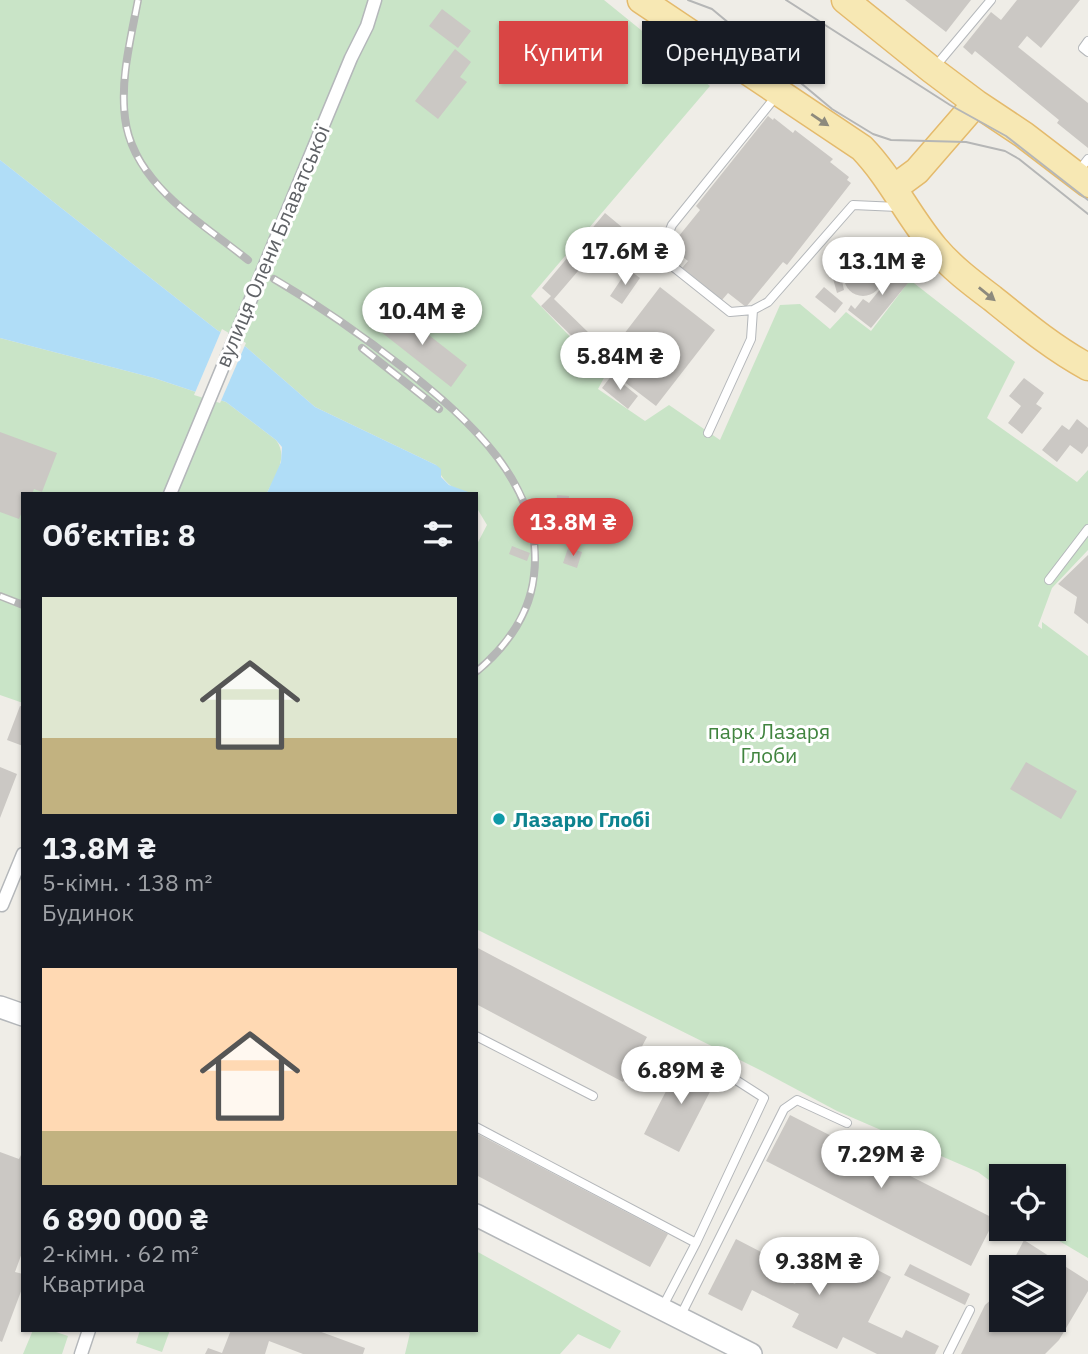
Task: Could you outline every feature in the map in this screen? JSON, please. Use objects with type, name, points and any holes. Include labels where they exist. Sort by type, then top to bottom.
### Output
[{"type":"main road","points":[[641,0],[862,148],[880,167],[936,250],[1056,349],[1088,368]]},
{"type":"main road","points":[[845,0],[976,103],[1084,172]]},
{"type":"main road","points":[[900,198],[916,171],[976,103]]},
{"type":"street","name":"вулиця Олени Блаватської","points":[[171,492],[193,433],[351,58],[367,26],[375,0]]},
{"type":"street","points":[[2,905],[21,859]]},
{"type":"street","points":[[0,1007],[21,1014]]},
{"type":"street","points":[[478,1216],[751,1354]]},
{"type":"street","points":[[81,1354],[88,1332]]},
{"type":"lane","points":[[932,70],[991,0]]},
{"type":"lane","points":[[1088,41],[1083,48],[1088,52]]},
{"type":"lane","points":[[773,100],[672,225],[665,242],[666,261],[730,312],[753,310],[768,302],[853,205],[878,205],[900,198]]},
{"type":"lane","points":[[708,433],[751,339],[753,310]]},
{"type":"lane","points":[[1049,580],[1088,529]]},
{"type":"lane","points":[[478,1037],[593,1096]]},
{"type":"lane","points":[[671,1313],[696,1243],[764,1098],[722,1071]]},
{"type":"lane","points":[[671,1313],[784,1109],[797,1100],[847,1123]]},
{"type":"lane","points":[[478,1128],[696,1243]]},
{"type":"lane","points":[[948,1354],[970,1310]]},
{"type":"green space","name":"парк Лазаря Глоби","points":[[0,0],[604,0],[642,31],[642,84],[710,86],[531,296],[606,374],[598,389],[645,421],[669,405],[720,440],[780,305],[800,304],[830,329],[846,312],[871,331],[910,280],[1015,362],[987,418],[1077,482],[1088,470],[1088,550],[1052,588],[1038,626],[1042,629],[1042,622],[1088,656],[1088,1258],[1059,1241],[1066,1241],[1066,1164],[989,1164],[989,1180],[978,1172],[837,1111],[478,930],[478,542],[487,525],[478,510],[478,492],[462,492],[442,477],[436,465],[315,407],[246,347],[217,330],[0,160]]},
{"type":"green space","points":[[0,338],[154,378],[226,402],[276,440],[280,447],[281,460],[268,492],[21,492],[21,702],[0,695]]},
{"type":"green space","points":[[478,1252],[621,1331],[610,1349],[578,1334],[560,1354],[405,1354],[410,1333],[478,1332]]},
{"type":"green space","points":[[32,1332],[56,1332],[68,1336],[62,1354],[23,1354]]},
{"type":"green space","points":[[139,1332],[169,1332],[162,1352],[136,1343]]},
{"type":"water","points":[[0,160],[217,330],[246,347],[315,407],[436,465],[441,469],[441,477],[449,485],[468,492],[267,492],[281,462],[282,447],[226,402],[154,378],[0,338]]},
{"type":"pier","points":[[222,329],[246,343],[220,403],[194,395]]},
{"type":"building","points":[[905,0],[971,0],[946,32]]},
{"type":"building","points":[[1017,0],[1080,0],[1041,48],[1027,36],[1018,47],[1088,103],[1088,148],[1057,123],[1059,120],[975,51],[972,55],[963,47],[991,12],[1001,20]]},
{"type":"building","points":[[442,9],[471,31],[458,48],[429,26]]},
{"type":"building","points":[[455,49],[471,62],[460,77],[467,82],[438,119],[415,101]]},
{"type":"building","points":[[768,116],[793,133],[795,130],[833,159],[830,162],[849,177],[847,180],[851,183],[787,265],[783,262],[746,307],[728,293],[722,300],[682,268],[688,261],[670,247],[700,210],[696,206]]},
{"type":"building","points":[[605,213],[635,238],[626,249],[609,235],[554,299],[590,334],[580,344],[541,306],[551,296],[542,288]]},
{"type":"building","points":[[866,247],[875,250],[873,257],[862,255],[848,260],[841,276],[844,290],[837,293],[832,275],[837,261],[847,251]]},
{"type":"building","points":[[863,258],[876,264],[882,277],[876,290],[863,296],[850,290],[844,277],[850,264]]},
{"type":"building","points":[[894,263],[909,275],[905,281],[908,283],[871,328],[848,310],[851,305],[855,309],[863,299],[869,303],[890,277],[885,273]]},
{"type":"building","points":[[628,269],[640,278],[622,304],[610,296]]},
{"type":"building","points":[[660,287],[715,330],[656,406],[601,364]]},
{"type":"building","points":[[824,287],[843,303],[835,313],[815,297]]},
{"type":"building","points":[[393,307],[467,365],[451,387],[376,328]]},
{"type":"building","points":[[612,375],[638,396],[628,409],[602,388]]},
{"type":"building","points":[[1024,378],[1044,393],[1036,404],[1042,408],[1022,434],[1008,423],[1021,406],[1009,396]]},
{"type":"building","points":[[1077,419],[1088,428],[1088,446],[1082,454],[1070,445],[1057,462],[1042,450],[1062,425],[1069,430]]},
{"type":"building","points":[[0,432],[57,453],[42,492],[34,489],[33,492],[21,492],[19,519],[0,512]]},
{"type":"building","points":[[557,495],[569,496],[567,522],[555,521]]},
{"type":"building","points":[[512,546],[530,553],[527,561],[509,554]]},
{"type":"building","points":[[568,548],[582,552],[577,568],[563,563]]},
{"type":"building","points":[[1088,555],[1088,624],[1074,613],[1077,597],[1058,584]]},
{"type":"building","points":[[20,706],[21,706],[21,745],[7,740]]},
{"type":"building","points":[[1026,762],[1077,791],[1061,819],[1010,789]]},
{"type":"building","points":[[0,767],[17,774],[0,818]]},
{"type":"building","points":[[478,948],[647,1037],[623,1082],[478,1005]]},
{"type":"building","points":[[682,1060],[717,1078],[679,1152],[644,1134]]},
{"type":"building","points":[[790,1115],[989,1216],[989,1231],[971,1266],[766,1161]]},
{"type":"building","points":[[478,1134],[668,1234],[650,1267],[478,1176]]},
{"type":"building","points":[[0,1152],[19,1159],[21,1155],[21,1256],[15,1272],[21,1274],[21,1291],[2,1342]]},
{"type":"building","points":[[736,1239],[769,1256],[763,1268],[795,1284],[818,1239],[891,1277],[868,1322],[902,1338],[906,1330],[939,1346],[935,1354],[877,1354],[843,1337],[837,1349],[792,1327],[799,1314],[752,1290],[742,1311],[708,1294]]},
{"type":"building","points":[[1026,1241],[1047,1255],[1016,1255]]},
{"type":"building","points":[[910,1264],[970,1294],[965,1305],[904,1275]]},
{"type":"building","points":[[1066,1267],[1088,1281],[1088,1291],[1066,1328]]},
{"type":"building","points":[[989,1302],[989,1332],[1064,1332],[1045,1354],[961,1354]]},
{"type":"building","points":[[230,1332],[321,1332],[365,1348],[363,1354],[303,1354],[269,1341],[265,1354],[205,1354],[208,1348],[222,1353]]},
{"type":"tram line","points":[[688,0],[712,9],[832,109],[873,134],[891,140],[966,142],[1005,151],[1088,214]]},
{"type":"tram line","points":[[786,0],[950,105],[1006,136],[1088,200]]},
{"type":"railway","points":[[138,0],[124,88],[125,118],[131,141],[141,163],[172,200],[248,260]]},
{"type":"railway","points":[[274,279],[357,333],[429,389],[476,432],[515,483],[527,512],[534,542],[532,589],[515,629],[478,670]]},
{"type":"railway","points":[[362,348],[439,409]]},
{"type":"railway","points":[[0,596],[21,604]]},
{"type":"place","name":"Лазарю Глобі","points":[[499,819]]}]
